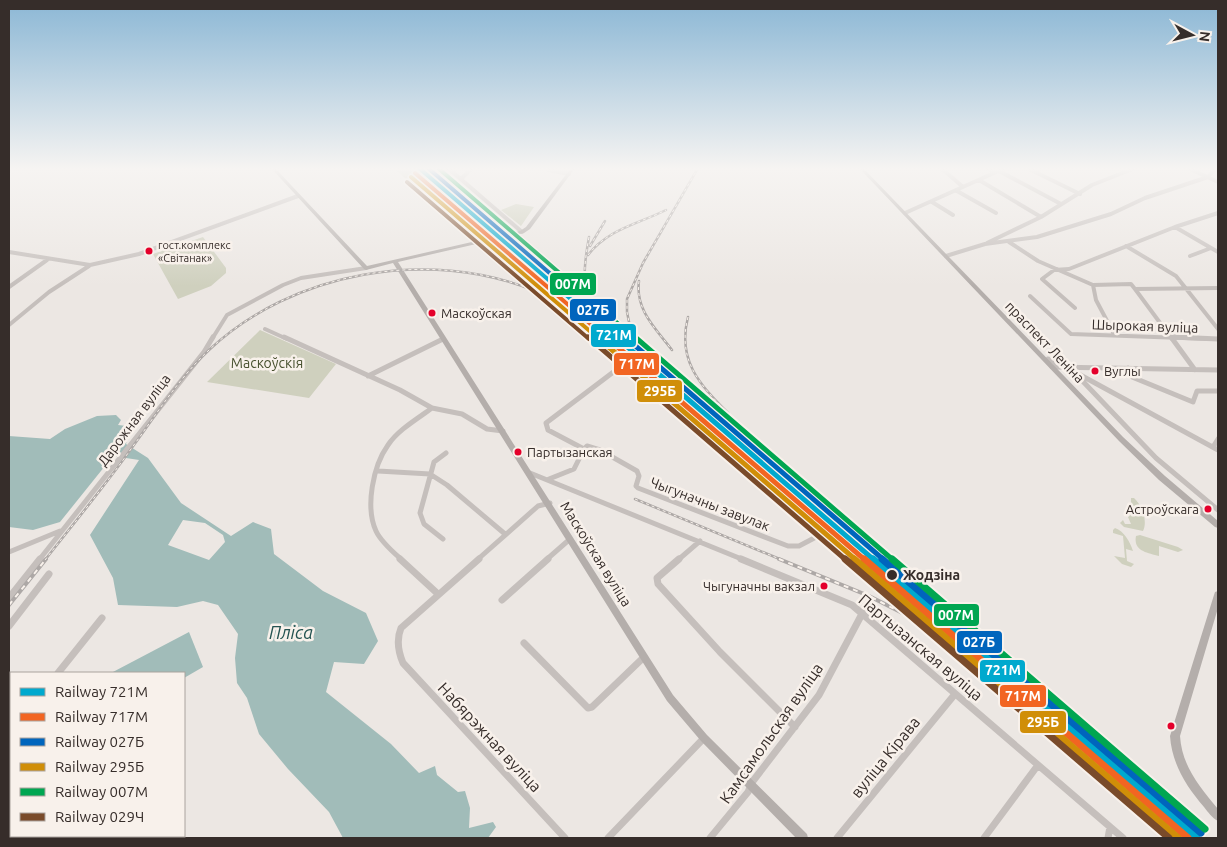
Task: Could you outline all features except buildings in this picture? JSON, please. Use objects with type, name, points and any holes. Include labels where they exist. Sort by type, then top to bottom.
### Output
[{"type":"main road","points":[[309,208],[366,268],[522,232],[528,228],[544,208]]},
{"type":"main road","name":"праспект Леніна","points":[[901,208],[1144,462],[1218,524]]},
{"type":"main road","name":"праспект Леніна","points":[[947,256],[1153,467],[1218,524]]},
{"type":"main road","name":"Маскоўская вуліца","points":[[396,262],[443,339],[550,504],[643,658],[670,698],[704,738],[803,838]]},
{"type":"main road","points":[[1218,595],[1174,736],[1174,744],[1186,774],[1218,816]]},
{"type":"street","points":[[9,325],[49,292],[90,265],[139,254],[266,208]]},
{"type":"street","points":[[494,208],[522,232]]},
{"type":"street","points":[[906,213],[919,208]]},
{"type":"street","points":[[942,208],[953,214]]},
{"type":"street","points":[[987,208],[996,213]]},
{"type":"street","points":[[1026,208],[1040,216]]},
{"type":"street","points":[[947,256],[985,244],[1055,208]]},
{"type":"street","points":[[985,244],[1037,237],[1125,208]]},
{"type":"street","points":[[1075,308],[1042,279],[1054,270],[1069,268],[1175,227],[1218,213]]},
{"type":"street","points":[[231,214],[235,219]]},
{"type":"street","points":[[1175,227],[1218,252]]},
{"type":"street","points":[[1009,242],[1054,270],[1092,285],[1131,284],[1195,370]]},
{"type":"street","points":[[1126,246],[1176,276],[1218,329]]},
{"type":"street","points":[[1190,256],[1211,248]]},
{"type":"street","points":[[9,252],[90,265]]},
{"type":"street","points":[[9,286],[47,259]]},
{"type":"street","name":"Дарожная вуліца","points":[[9,598],[204,352],[227,315],[295,279],[366,268]]},
{"type":"street","points":[[1092,285],[1104,317],[1114,334]]},
{"type":"street","points":[[1135,289],[1218,288]]},
{"type":"street","name":"Шырокая вуліца","points":[[1030,296],[1071,334],[1218,339]]},
{"type":"street","points":[[265,328],[400,390],[432,408],[462,414],[487,429],[502,431]]},
{"type":"street","points":[[368,376],[443,339]]},
{"type":"street","points":[[1048,359],[1070,368],[1216,448],[1218,439]]},
{"type":"street","points":[[549,479],[574,468],[584,449],[548,430],[546,423],[620,367]]},
{"type":"street","points":[[1054,367],[1218,370]]},
{"type":"street","points":[[1063,374],[1061,369],[1070,368]]},
{"type":"street","points":[[1070,368],[1156,458],[1218,510]]},
{"type":"street","points":[[1128,368],[1132,377],[1193,402],[1197,391],[1218,391]]},
{"type":"street","points":[[432,408],[388,446],[378,471],[371,508],[376,532],[438,594],[538,506],[550,504]]},
{"type":"street","name":"Чыгуначны завулак","points":[[584,449],[587,446],[600,450],[637,471],[639,476],[636,486],[638,488],[788,546],[799,546],[818,536]]},
{"type":"street","points":[[443,539],[420,520],[430,474],[436,458],[446,452]]},
{"type":"street","points":[[378,471],[430,474],[447,485],[504,534]]},
{"type":"street","name":"Партызанская вуліца","points":[[530,473],[549,479],[833,596],[863,612],[955,694],[1123,838]]},
{"type":"street","points":[[9,552],[43,540],[62,530]]},
{"type":"street","points":[[502,600],[570,539]]},
{"type":"street","points":[[700,542],[657,578],[658,584],[720,652],[796,727]]},
{"type":"street","points":[[9,626],[49,574]]},
{"type":"street","name":"Набярэжная вуліца","points":[[438,594],[401,628],[398,652],[403,663],[565,838]]},
{"type":"street","name":"Камсамольская вуліца","points":[[710,838],[819,695],[863,612]]},
{"type":"street","points":[[59,672],[102,618]]},
{"type":"street","points":[[524,642],[588,708],[592,707],[643,658]]},
{"type":"street","name":"вуліца Кірава","points":[[837,838],[955,694]]},
{"type":"street","points":[[608,838],[704,738]]},
{"type":"street","points":[[984,838],[1038,765]]},
{"type":"street","points":[[1108,838],[1110,827]]},
{"type":"green space","points":[[437,208],[446,208],[488,237],[482,238],[457,226]]},
{"type":"green space","points":[[475,208],[482,208],[501,223],[495,224]]},
{"type":"green space","points":[[507,208],[534,208],[521,226],[501,210]]},
{"type":"green space","points":[[203,237],[226,268],[226,273],[211,286],[178,299],[153,254]]},
{"type":"green space","name":"Маскоўскія","points":[[260,330],[336,364],[309,398],[207,382]]},
{"type":"green space","points":[[1131,498],[1137,501],[1142,509],[1145,523],[1143,531],[1124,527],[1120,523],[1123,520],[1125,524],[1131,524],[1128,517],[1132,514],[1138,515],[1137,508],[1131,506]]},
{"type":"green space","points":[[1115,528],[1124,534],[1132,548],[1133,551],[1126,549],[1127,561],[1134,564],[1131,567],[1122,564],[1114,556],[1125,558],[1123,536],[1113,533]]},
{"type":"green space","points":[[1140,535],[1183,550],[1178,552],[1159,546],[1159,556],[1146,552],[1137,545],[1136,536]]},
{"type":"water","name":"Пліса","points":[[116,415],[121,420],[118,425],[127,426],[129,432],[126,444],[148,458],[181,503],[231,536],[253,522],[271,529],[274,554],[323,591],[366,613],[378,641],[364,664],[334,662],[326,692],[391,744],[419,773],[435,766],[437,775],[458,792],[465,791],[470,808],[469,828],[493,822],[496,827],[488,838],[343,838],[329,812],[288,769],[259,734],[247,698],[237,683],[235,658],[238,634],[218,605],[203,601],[177,607],[118,605],[113,578],[90,535],[139,460],[113,456],[60,522],[33,530],[9,527],[9,436],[50,439],[65,429],[97,416]],"holes":[[[183,520],[205,523],[223,535],[225,542],[209,560],[168,545]]]},
{"type":"water","points":[[189,632],[203,667],[185,677],[185,672],[113,672]]},
{"type":"railway","points":[[675,208],[643,263],[627,299],[629,322],[643,344],[716,403]]},
{"type":"railway","points":[[588,255],[596,246],[614,233],[666,210]]},
{"type":"railway","points":[[590,246],[605,221]]},
{"type":"railway","points":[[589,237],[585,269],[587,293],[599,315],[621,338]]},
{"type":"railway","points":[[45,560],[110,477],[177,385],[209,350],[242,323],[280,302],[321,285],[363,275],[407,270],[451,271],[494,278],[535,291],[571,310],[605,334],[668,387]]},
{"type":"railway","points":[[639,281],[640,301],[643,310],[653,327],[672,350]]},
{"type":"railway","points":[[688,317],[685,332],[688,359],[708,392],[728,413]]},
{"type":"railway","points":[[635,499],[782,560]]},
{"type":"railway","points":[[9,605],[46,559]]},
{"type":"railway","points":[[779,559],[869,596],[926,625],[964,651],[1107,775],[1188,838]]},
{"type":"rail line","name":"029Ч","points":[[437,208],[1169,838]]},
{"type":"rail line","name":"295Б","points":[[446,208],[1178,838]]},
{"type":"rail line","name":"717М","points":[[455,208],[1188,838]]},
{"type":"rail line","name":"721М","points":[[465,208],[1197,838]]},
{"type":"rail line","name":"027Б","points":[[474,208],[1201,833]]},
{"type":"rail line","name":"007М","points":[[484,208],[1205,829]]},
{"type":"place","name":"гост.комплекс «Світанак»","points":[[149,251]]},
{"type":"place","name":"Маскоўская","points":[[432,313]]},
{"type":"place","name":"Вуглы","points":[[1095,371]]},
{"type":"place","name":"Партызанская","points":[[518,452]]},
{"type":"place","name":"Астроўскага","points":[[1208,509]]},
{"type":"place","name":"Жодзіна","points":[[892,575]]},
{"type":"place","name":"Чыгуначны вакзал","points":[[824,586]]}]
